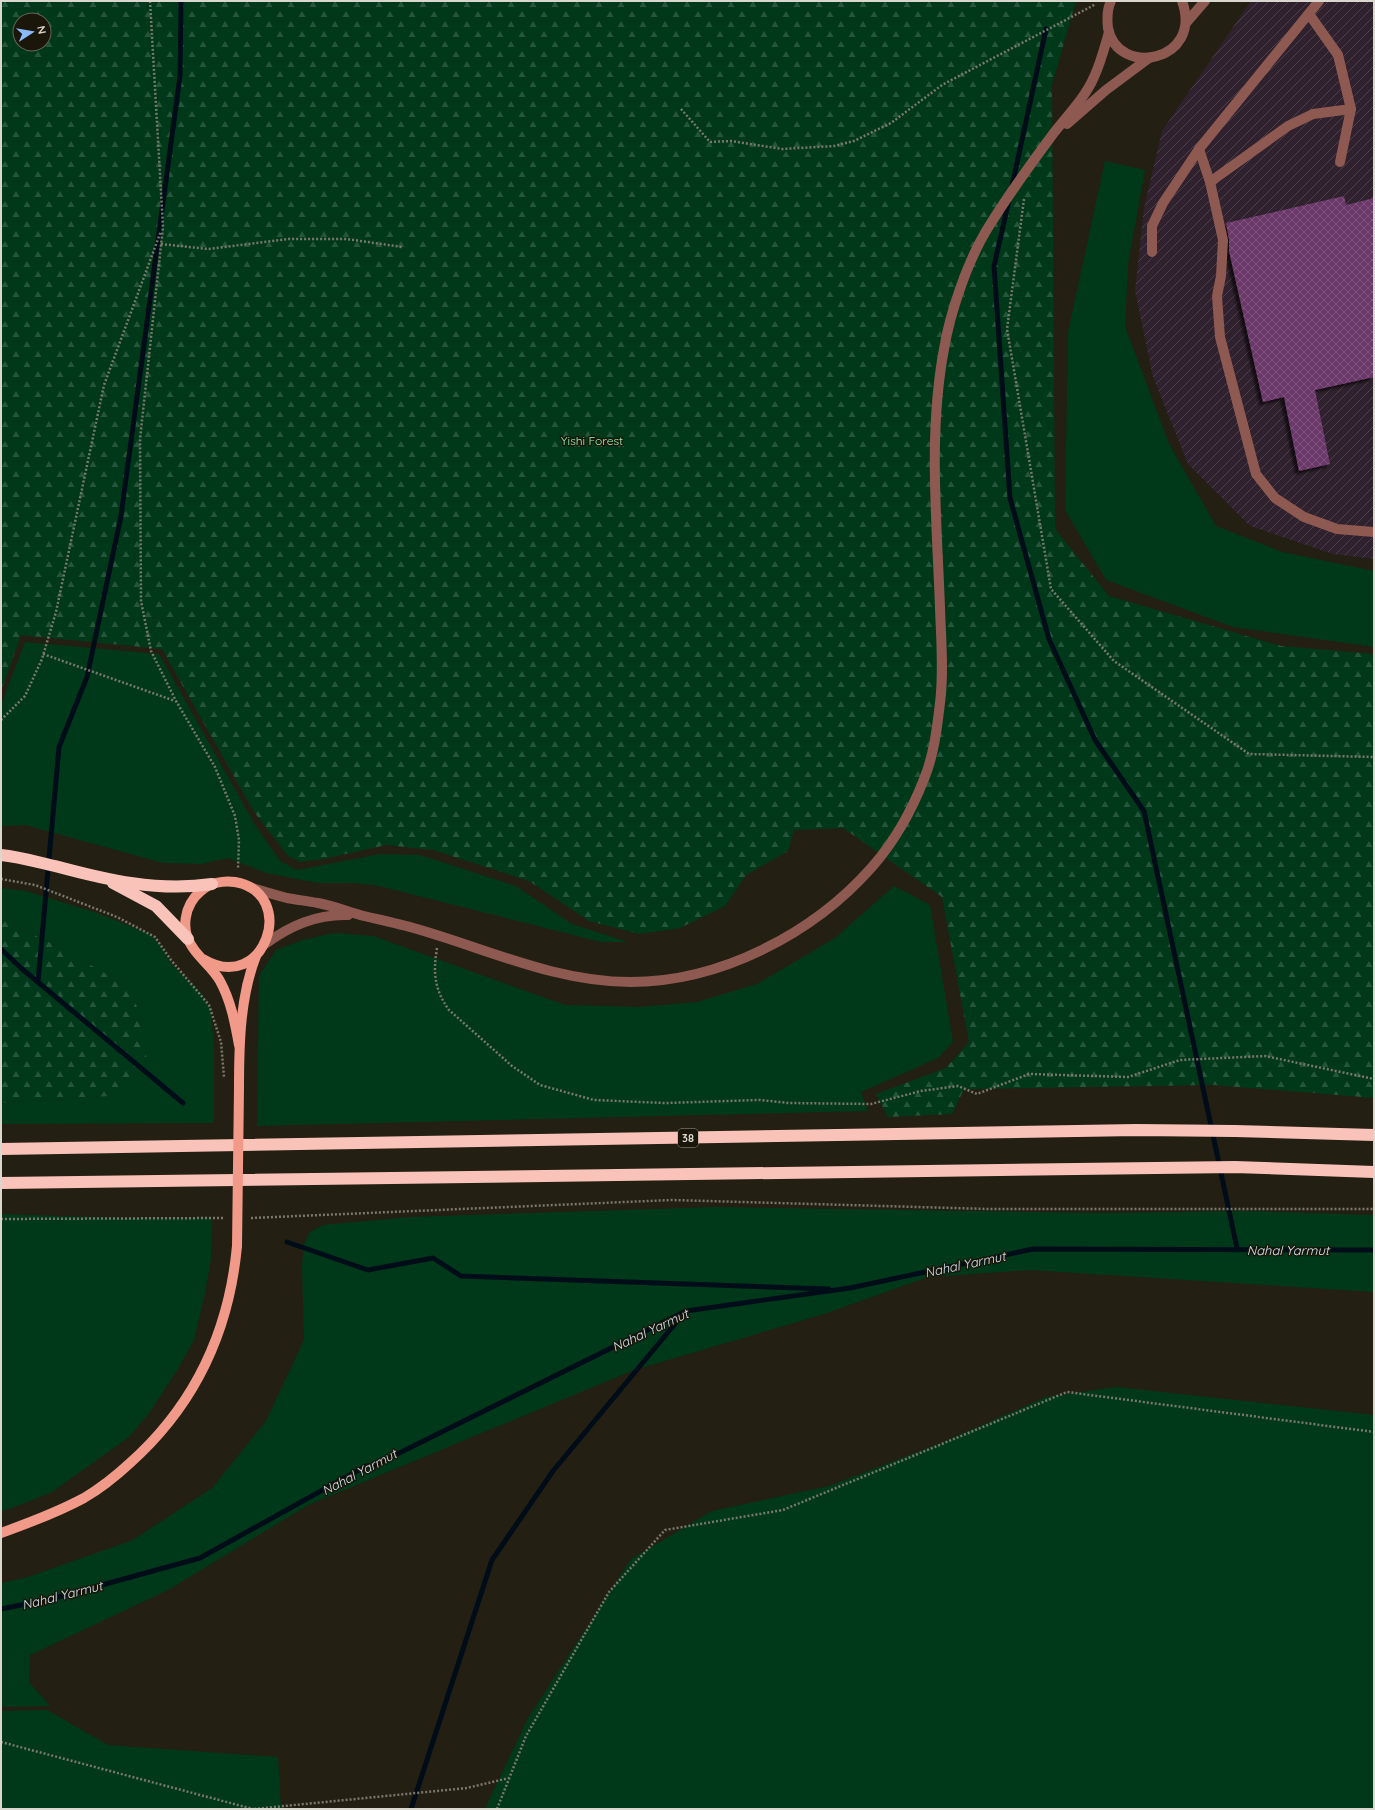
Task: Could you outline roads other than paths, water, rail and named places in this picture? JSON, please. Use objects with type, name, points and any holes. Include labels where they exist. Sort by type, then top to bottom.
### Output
[{"type":"highway","points":[[1,855],[19,857],[99,876],[166,887],[212,884]]},
{"type":"highway","points":[[99,876],[156,906],[188,939]]},
{"type":"highway","name":"38","points":[[1,1149],[1137,1130],[1374,1135]]},
{"type":"highway","points":[[1,1183],[1235,1167],[1374,1172]]},
{"type":"main road","points":[[1,1533],[53,1513],[86,1497],[113,1479],[141,1454],[167,1426],[187,1399],[205,1368],[218,1337],[228,1306],[234,1276],[237,1246],[239,1045],[248,981],[256,956],[265,944],[269,935],[270,924],[268,909],[260,896],[249,887],[236,882],[221,882],[212,884],[197,895],[189,907],[185,925],[188,939],[196,952],[214,971],[225,992],[234,1017],[239,1045]]},
{"type":"main road","points":[[203,959],[217,965],[232,966],[247,962],[256,956]]},
{"type":"street","points":[[1111,1],[1107,18],[1109,32],[1115,43],[1124,52],[1136,57],[1149,58],[1160,56],[1169,51],[1177,44],[1183,34],[1186,23],[1186,11],[1182,1]]},
{"type":"street","points":[[1186,23],[1206,1]]},
{"type":"street","points":[[1152,252],[1152,226],[1163,203],[1199,149],[1319,1]]},
{"type":"street","points":[[1308,14],[1338,55],[1351,109],[1340,162]]},
{"type":"street","points":[[249,887],[292,899],[320,903],[582,979],[630,982],[674,979],[736,961],[787,936],[815,919],[844,896],[873,866],[892,841],[911,808],[922,783],[937,727],[941,696],[941,649],[935,486],[935,412],[944,347],[962,285],[984,234],[1050,138],[1084,94],[1094,77],[1109,32]]},
{"type":"street","points":[[1050,138],[1106,90],[1149,58]]},
{"type":"street","points":[[1210,182],[1288,126],[1313,114],[1351,109]]},
{"type":"street","points":[[1199,149],[1210,182],[1223,240],[1221,276],[1217,296],[1220,337],[1256,474],[1275,498],[1304,518],[1337,529],[1374,532]]},
{"type":"street","points":[[265,944],[281,933],[307,921],[332,915],[364,916]]},
{"type":"waterway","points":[[38,982],[59,747],[87,677],[121,516],[180,76],[181,1]]},
{"type":"waterway","points":[[1012,186],[1046,29]]},
{"type":"waterway","points":[[1009,200],[994,266],[1010,498],[1049,639],[1095,740],[1144,811],[1237,1248]]},
{"type":"waterway","points":[[1,949],[21,968],[183,1103]]},
{"type":"waterway","points":[[287,1242],[368,1270],[433,1258],[461,1276],[829,1289]]},
{"type":"waterway","name":"Nahal Yarmut","points":[[1,1609],[51,1599],[200,1558],[366,1466],[375,1465],[686,1311],[850,1288],[1033,1249],[1374,1250]]},
{"type":"waterway","points":[[411,1809],[492,1560],[553,1471],[684,1313]]},
{"type":"park label","name":"Yishi Forest","points":[[592,440]]}]
